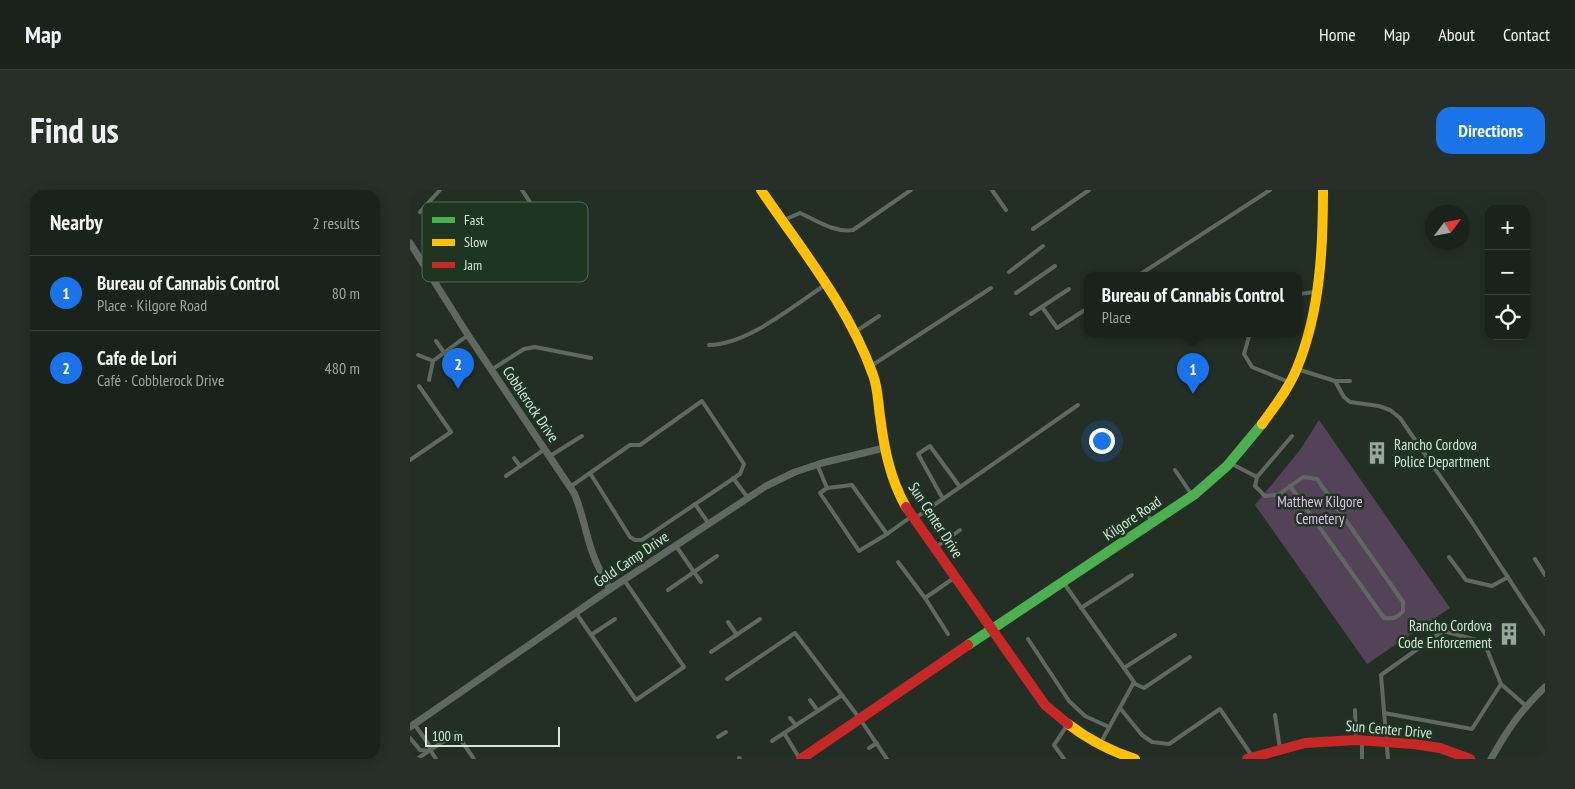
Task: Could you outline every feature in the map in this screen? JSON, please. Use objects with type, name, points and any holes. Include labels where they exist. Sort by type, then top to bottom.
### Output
[{"type":"street","name":"Sun Center Drive","points":[[761,190],[855,332],[874,377],[884,448],[893,480],[905,506],[1044,705],[1068,724],[1113,752],[1135,759]]},
{"type":"street","name":"Kilgore Road","points":[[801,759],[991,629],[1153,523],[1192,495],[1230,463],[1253,437],[1289,382],[1296,369],[1311,326],[1318,292],[1323,240],[1322,190]]},
{"type":"street","name":"Cobblerock Drive","points":[[410,242],[422,261]]},
{"type":"street","name":"Cobblerock Drive","points":[[435,282],[468,335],[570,487],[582,512],[596,563],[610,589]]},
{"type":"street","name":"Gold Camp Drive","points":[[412,726],[610,589],[766,486],[817,464],[884,448]]},
{"type":"street","points":[[1491,759],[1510,726],[1545,687]]},
{"type":"street","name":"Sun Center Drive","points":[[1250,758],[1305,743],[1359,740],[1386,741],[1440,748],[1470,759]]},
{"type":"lane","points":[[429,202],[440,190]]},
{"type":"lane","points":[[522,190],[530,202]]},
{"type":"lane","points":[[782,221],[800,213],[836,229],[853,230],[911,190]]},
{"type":"lane","points":[[992,190],[1006,210]]},
{"type":"lane","points":[[1033,229],[1089,190]]},
{"type":"lane","points":[[1143,272],[1270,190]]},
{"type":"lane","points":[[1009,272],[1043,246]]},
{"type":"lane","points":[[1016,293],[1055,266]]},
{"type":"lane","points":[[709,345],[735,342],[750,335],[825,285]]},
{"type":"lane","points":[[870,367],[991,288]]},
{"type":"lane","points":[[1031,314],[1069,289]]},
{"type":"lane","points":[[1302,294],[1318,292]]},
{"type":"lane","points":[[1042,307],[1057,328],[1084,311]]},
{"type":"lane","points":[[855,332],[879,316]]},
{"type":"lane","points":[[429,380],[433,361],[468,335]]},
{"type":"lane","points":[[1249,337],[1244,354],[1252,367],[1289,382]]},
{"type":"lane","points":[[436,341],[450,362]]},
{"type":"lane","points":[[492,370],[524,349],[535,347],[591,358]]},
{"type":"lane","points":[[418,355],[433,361]]},
{"type":"lane","points":[[1296,369],[1336,381],[1350,381]]},
{"type":"lane","points":[[1336,381],[1344,397],[1350,402],[1379,406],[1390,410],[1400,418],[1545,634]]},
{"type":"lane","points":[[410,460],[451,432],[419,386]]},
{"type":"lane","points":[[570,487],[590,473],[630,445],[640,445],[702,401],[744,464],[740,474],[642,540],[634,540],[630,537],[590,473]]},
{"type":"lane","points":[[887,534],[852,485],[826,488],[820,493],[858,551],[887,534],[943,499],[1078,404]]},
{"type":"lane","points":[[550,456],[582,436]]},
{"type":"lane","points":[[1290,486],[1384,618],[1392,619],[1398,617],[1403,611],[1402,602],[1317,479],[1303,477],[1278,494],[1264,496],[1255,486],[1257,478],[1292,436]]},
{"type":"lane","points":[[943,499],[918,454],[930,446],[960,487]]},
{"type":"lane","points":[[506,476],[545,449]]},
{"type":"lane","points":[[514,458],[520,466]]},
{"type":"lane","points":[[1230,463],[1257,478]]},
{"type":"lane","points":[[817,464],[826,488]]},
{"type":"lane","points":[[1175,470],[1192,495]]},
{"type":"lane","points":[[733,478],[748,498]]},
{"type":"lane","points":[[695,504],[709,524]]},
{"type":"lane","points":[[1143,508],[1153,523]]},
{"type":"lane","points":[[935,548],[960,530]]},
{"type":"lane","points":[[676,546],[701,582]]},
{"type":"lane","points":[[668,590],[717,556]]},
{"type":"lane","points":[[1449,557],[1466,580],[1492,586],[1508,577]]},
{"type":"lane","points":[[1535,559],[1545,575]]},
{"type":"lane","points":[[898,562],[948,634]]},
{"type":"lane","points":[[1081,608],[1132,575]]},
{"type":"lane","points":[[924,598],[955,576]]},
{"type":"lane","points":[[576,613],[636,700],[684,666],[624,580]]},
{"type":"lane","points":[[1063,582],[1133,683],[1144,688],[1190,657]]},
{"type":"lane","points":[[591,635],[615,619]]},
{"type":"lane","points":[[711,652],[760,619]]},
{"type":"lane","points":[[728,622],[737,635]]},
{"type":"lane","points":[[1388,759],[1381,674],[1443,631],[1484,642],[1501,684],[1526,706]]},
{"type":"lane","points":[[726,679],[795,633],[860,719],[887,759]]},
{"type":"lane","points":[[1124,668],[1175,635]]},
{"type":"lane","points":[[1028,638],[1069,701],[1085,716],[1109,727]]},
{"type":"lane","points":[[774,647],[777,652]]},
{"type":"lane","points":[[751,662],[754,667]]},
{"type":"lane","points":[[1100,744],[1133,683]]},
{"type":"lane","points":[[1384,713],[1472,729],[1501,684]]},
{"type":"lane","points":[[772,741],[842,695]]},
{"type":"lane","points":[[810,700],[818,711]]},
{"type":"lane","points":[[1120,708],[1142,734],[1152,742],[1170,744],[1220,709],[1250,758]]},
{"type":"lane","points":[[1355,710],[1362,759]]},
{"type":"lane","points":[[1275,715],[1280,749]]},
{"type":"lane","points":[[790,718],[796,725]]},
{"type":"lane","points":[[1064,759],[1054,744],[1068,724]]},
{"type":"lane","points":[[412,726],[429,745],[436,759]]},
{"type":"lane","points":[[718,737],[726,732]]},
{"type":"lane","points":[[417,759],[456,733],[474,759]]},
{"type":"lane","points":[[784,733],[801,759]]},
{"type":"lane","points":[[410,738],[420,750],[431,751]]},
{"type":"lane","points":[[869,748],[876,743]]},
{"type":"green space","name":"Matthew Kilgore Cemetery","points":[[1319,420],[1450,608],[1367,664],[1255,505],[1300,450]]},
{"type":"traffic: fast","points":[[968,645],[1195,494],[1227,466],[1262,424]]},
{"type":"traffic: slow","points":[[761,190],[838,302],[863,350],[876,385],[888,463],[906,507]]},
{"type":"traffic: slow","points":[[1262,424],[1294,375],[1311,325],[1321,258],[1323,190]]},
{"type":"traffic: slow","points":[[1068,724],[1100,744],[1135,759]]},
{"type":"traffic: jam","points":[[906,507],[1045,705],[1068,724]]},
{"type":"traffic: jam","points":[[801,759],[968,645]]},
{"type":"traffic: jam","points":[[1247,759],[1305,743],[1356,740],[1414,744],[1440,748],[1470,759]]},
{"type":"place","name":"Cafe de Lori","points":[[458,389]]},
{"type":"place","name":"Bureau of Cannabis Control","points":[[1193,394]]},
{"type":"place","name":"Rancho Cordova Police Department","points":[[1377,453]]},
{"type":"place","name":"Rancho Cordova Code Enforcement","points":[[1509,634]]}]
